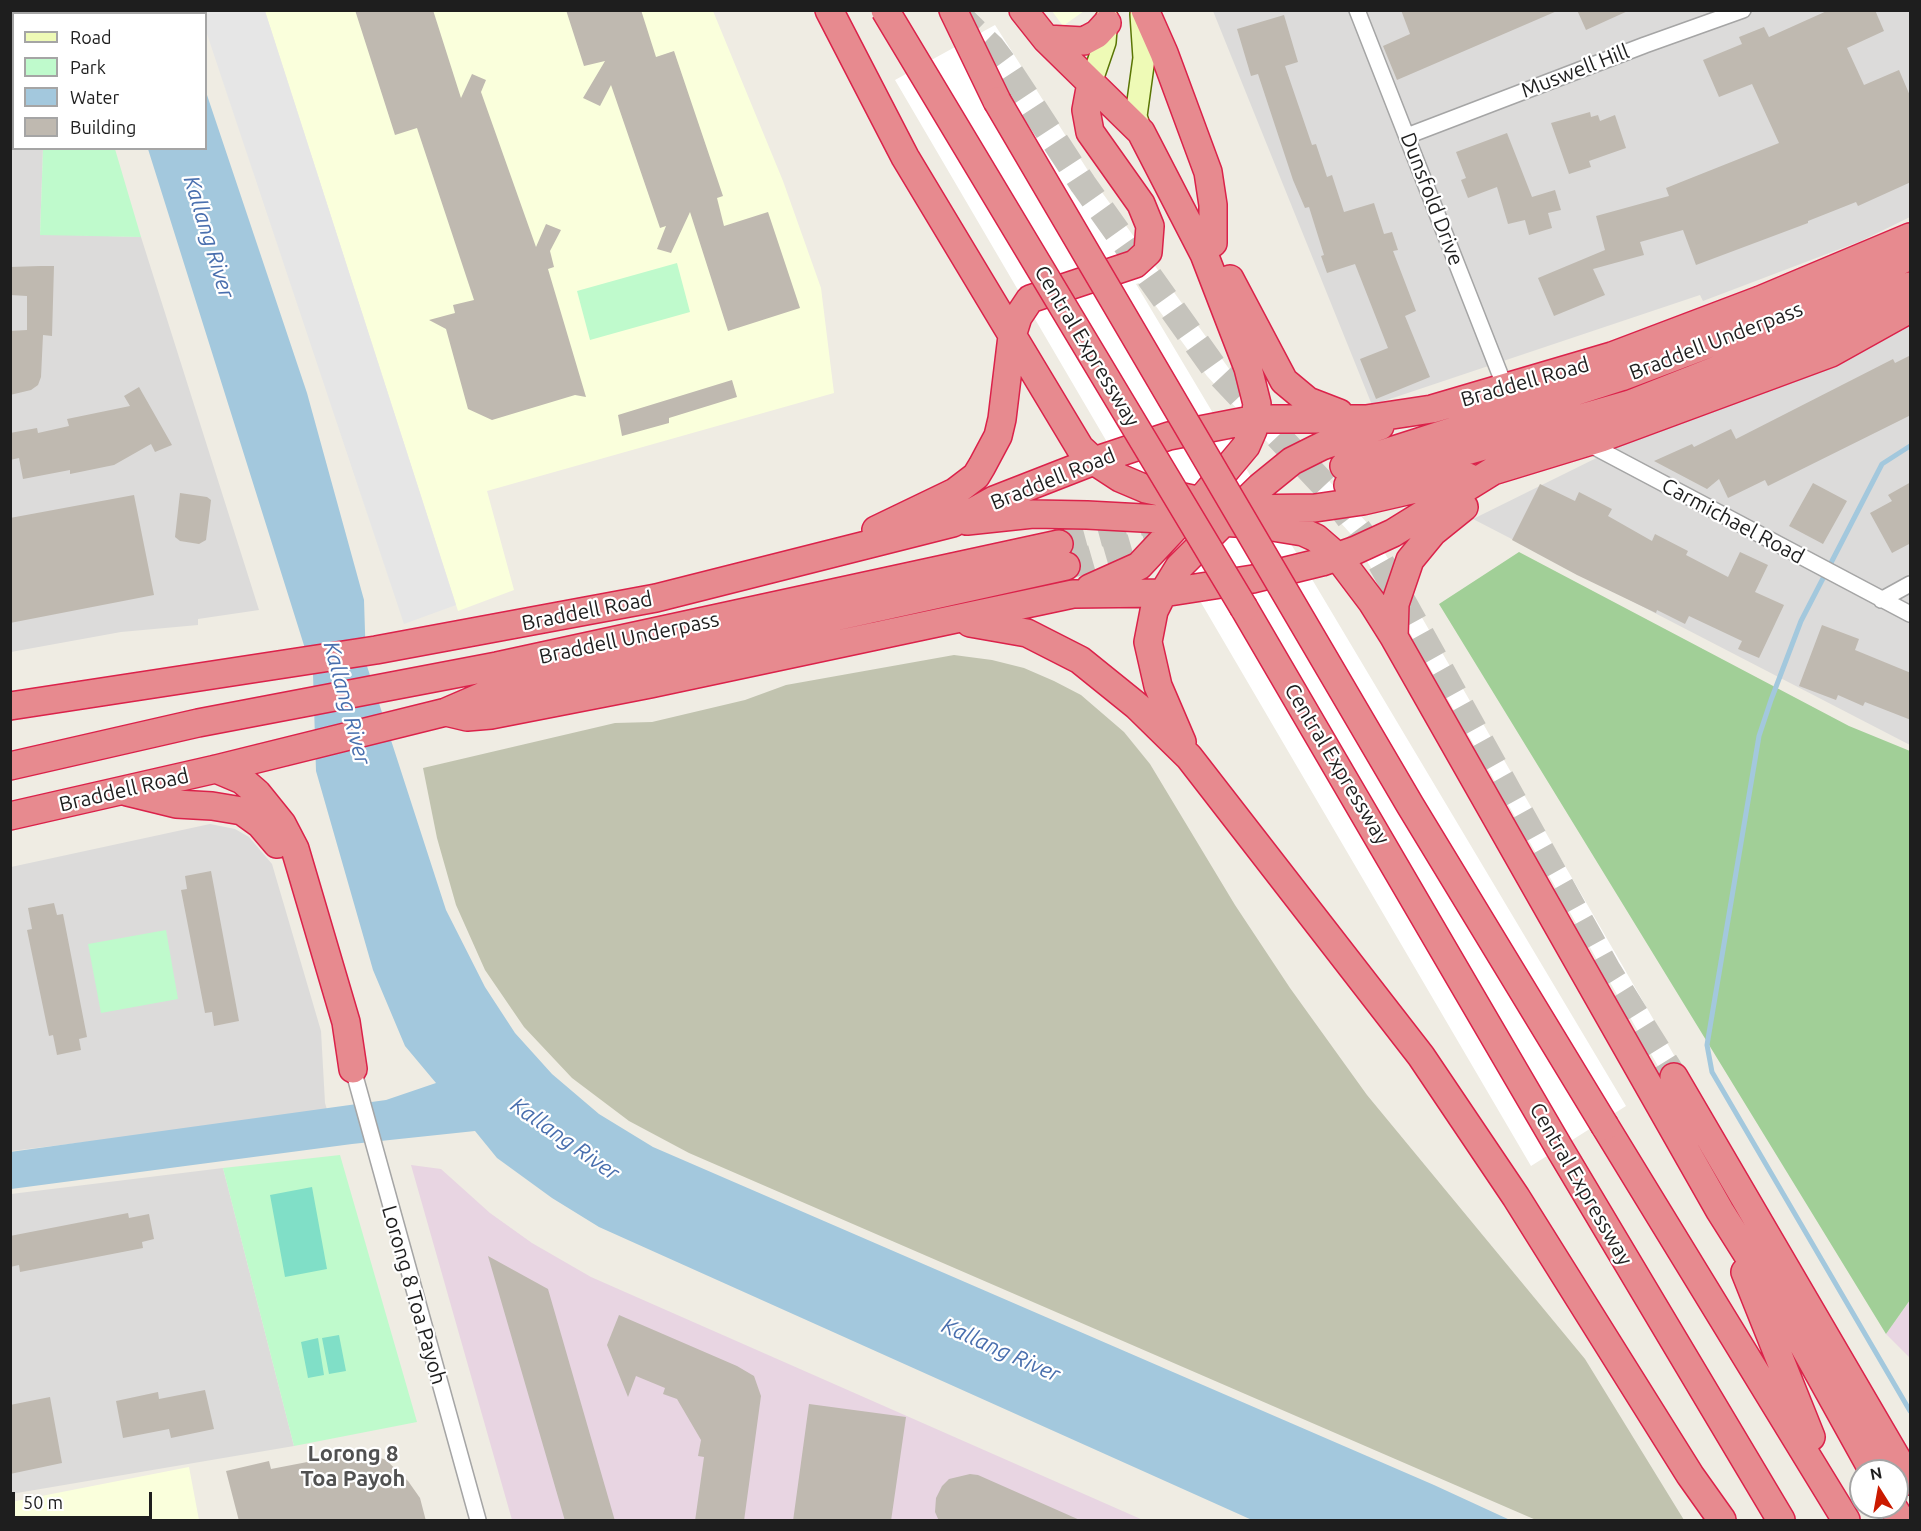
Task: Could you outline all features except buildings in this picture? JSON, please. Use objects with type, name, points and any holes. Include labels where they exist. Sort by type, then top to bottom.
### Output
[{"type":"highway","points":[[829,10],[905,157],[1080,448],[1094,461],[1120,478],[1146,489],[1200,501],[1231,516],[1303,532],[1316,538],[1338,557],[1372,602],[1720,1211],[1792,1325],[1866,1459]]},
{"type":"highway","name":"Central Expressway","points":[[885,10],[1354,793],[1561,1151],[1782,1521]]},
{"type":"highway","points":[[446,712],[467,717],[491,715],[639,687],[1073,594],[1116,578],[1139,566],[1200,501],[1246,446],[1256,419],[1255,392],[1204,254],[1141,132],[1046,39],[1023,10]]},
{"type":"highway","points":[[1145,10],[1164,53],[1208,172],[1213,205],[1213,243]]},
{"type":"highway","name":"Central Expressway","points":[[954,11],[1003,111],[1404,794],[1843,1514]]},
{"type":"highway","points":[[1046,39],[1084,41],[1097,34],[1107,17]]},
{"type":"highway","points":[[832,553],[955,492],[976,476],[998,436],[1006,400],[1012,336],[1018,317],[1030,298],[1135,264],[1148,252],[1150,226],[1141,204],[1090,132],[1086,110],[1092,83]]},
{"type":"highway","points":[[1141,132],[1149,133],[1188,195],[1258,336],[1284,381],[1308,401],[1322,408],[1366,419]]},
{"type":"highway","name":"Braddell Road","points":[[15,703],[376,650],[656,598],[953,523],[994,500],[1094,461],[1169,436],[1256,419],[1366,419],[1432,409],[1623,352],[1760,300],[1911,237]]},
{"type":"highway","name":"Braddell Underpass","points":[[1911,256],[1806,306],[1621,377],[1346,475],[1630,404],[1820,329],[1911,285]]},
{"type":"highway","points":[[953,523],[1034,514],[1182,521],[1363,501],[1493,471],[1586,442],[1831,353],[1911,309]]},
{"type":"highway","points":[[1189,757],[1158,686],[1148,642],[1154,611],[1162,593],[1179,567],[1292,461],[1322,446],[1432,409]]},
{"type":"highway","points":[[1394,637],[1397,592],[1404,572],[1419,547],[1472,501],[1540,457]]},
{"type":"highway","points":[[1292,461],[1291,478],[1297,492],[1315,508]]},
{"type":"highway","points":[[1073,594],[1162,593],[1253,579],[1338,557],[1393,533],[1493,471]]},
{"type":"highway","name":"Braddell Underpass","points":[[198,723],[1063,555],[490,693],[446,712]]},
{"type":"highway","points":[[906,628],[975,623],[1011,629],[1042,640],[1096,672],[1137,706],[1189,757],[1421,1056],[1516,1197],[1690,1475],[1722,1521]]},
{"type":"highway","name":"Braddell Road","points":[[10,816],[216,769],[446,712]]},
{"type":"highway","points":[[10,747],[72,736],[198,723]]},
{"type":"highway","points":[[10,766],[198,723]]},
{"type":"highway","points":[[216,769],[242,780],[257,793],[282,824],[295,849],[346,1022],[355,1077]]},
{"type":"highway","points":[[122,791],[176,804],[212,806],[242,812],[270,833],[315,917]]},
{"type":"highway","points":[[1674,1077],[1911,1480]]},
{"type":"highway","points":[[1720,1211],[1843,1514]]},
{"type":"highway","points":[[1704,1392],[1759,1521]]},
{"type":"highway","points":[[1690,1475],[1707,1521]]},
{"type":"main road","points":[[1140,10],[1144,32],[1144,58],[1136,116],[1141,132]]},
{"type":"main road","points":[[1092,83],[1105,42],[1107,17]]},
{"type":"street","name":"Dunsfold Drive","points":[[1357,10],[1505,387]]},
{"type":"street","name":"Muswell Hill","points":[[1407,136],[1743,10]]},
{"type":"street","name":"Carmichael Road","points":[[1586,442],[1839,578],[1911,614]]},
{"type":"street","points":[[1881,600],[1911,584]]},
{"type":"street","name":"Lorong 8 Toa Payoh","points":[[355,1077],[380,1174],[478,1521]]},
{"type":"shaded area","points":[[11,11],[47,11],[12,12],[12,150],[43,150],[40,234],[141,237],[259,610],[198,619],[198,625],[121,632],[11,652]]},
{"type":"shaded area","points":[[265,11],[713,11],[783,181],[821,288],[834,393],[487,491],[514,590],[458,611]]},
{"type":"shaded area","points":[[265,11],[456,605],[404,624],[207,34],[207,12],[200,12]]},
{"type":"shaded area","points":[[1052,11],[1084,11],[1063,26]]},
{"type":"shaded area","points":[[1213,11],[1910,11],[1910,217],[1861,241],[1703,301],[1700,295],[1372,405]]},
{"type":"shaded area","points":[[1910,303],[1910,745],[1473,519]]},
{"type":"shaded area","points":[[954,655],[992,660],[1024,668],[1054,681],[1081,695],[1124,732],[1150,764],[1235,905],[1290,988],[1367,1095],[1585,1359],[1684,1520],[1536,1520],[689,1153],[629,1121],[572,1078],[524,1027],[485,970],[456,905],[437,838],[423,768],[615,723],[652,722],[745,700],[786,685]]},
{"type":"shaded area","points":[[210,824],[235,829],[249,837],[272,864],[321,1031],[325,1103],[328,1113],[11,1151],[11,867]]},
{"type":"shaded area","points":[[411,1165],[441,1169],[490,1213],[532,1243],[591,1277],[1143,1520],[512,1520]]},
{"type":"shaded area","points":[[223,1168],[294,1446],[11,1494],[11,1194]]},
{"type":"shaded area","points":[[1910,1300],[1910,1358],[1886,1334]]},
{"type":"shaded area","points":[[189,1467],[199,1520],[11,1520],[11,1502]]},
{"type":"green space","points":[[43,150],[115,150],[141,237],[40,235]]},
{"type":"green space","points":[[677,263],[690,312],[590,340],[577,291]]},
{"type":"green space","points":[[1519,552],[1849,726],[1910,751],[1910,1300],[1886,1334],[1439,604]]},
{"type":"green space","points":[[166,930],[178,999],[101,1013],[88,944]]},
{"type":"green space","points":[[340,1155],[417,1422],[294,1446],[223,1168]]},
{"type":"green space","points":[[312,1187],[327,1269],[285,1277],[270,1195]]},
{"type":"green space","points":[[339,1335],[346,1371],[329,1374],[322,1338]]},
{"type":"green space","points":[[318,1338],[324,1375],[308,1378],[301,1342]]},
{"type":"water","points":[[178,10],[179,12],[101,12]]},
{"type":"water","name":"Kallang River","points":[[207,95],[307,393],[364,600],[366,663],[446,910],[485,987],[515,1033],[552,1074],[599,1114],[653,1147],[1510,1520],[1252,1520],[599,1227],[552,1198],[497,1158],[475,1131],[352,1144],[11,1189],[10,1152],[386,1100],[436,1083],[405,1046],[373,970],[316,771],[313,674],[148,150],[207,150]]},
{"type":"pier","points":[[995,25],[1101,191],[1235,377],[1368,524],[1682,1069],[1666,1080],[1403,621],[1350,533],[1207,376],[1139,283],[1136,284],[1626,1106],[1531,1166],[895,80]]},
{"type":"waterway","points":[[1910,446],[1882,464],[1801,621],[1771,700],[1759,736],[1707,1045],[1712,1072],[1910,1411]]},
{"type":"tunnel","points":[[956,13],[992,48],[1007,68],[1083,184],[1215,369],[1326,487],[1375,552],[1608,971],[1674,1077]]},
{"type":"tunnel","points":[[1059,544],[1145,521]]},
{"type":"tunnel","points":[[1066,566],[1177,534]]},
{"type":"district","name":"Lorong 8 Toa Payoh","points":[[353,1466]]}]
